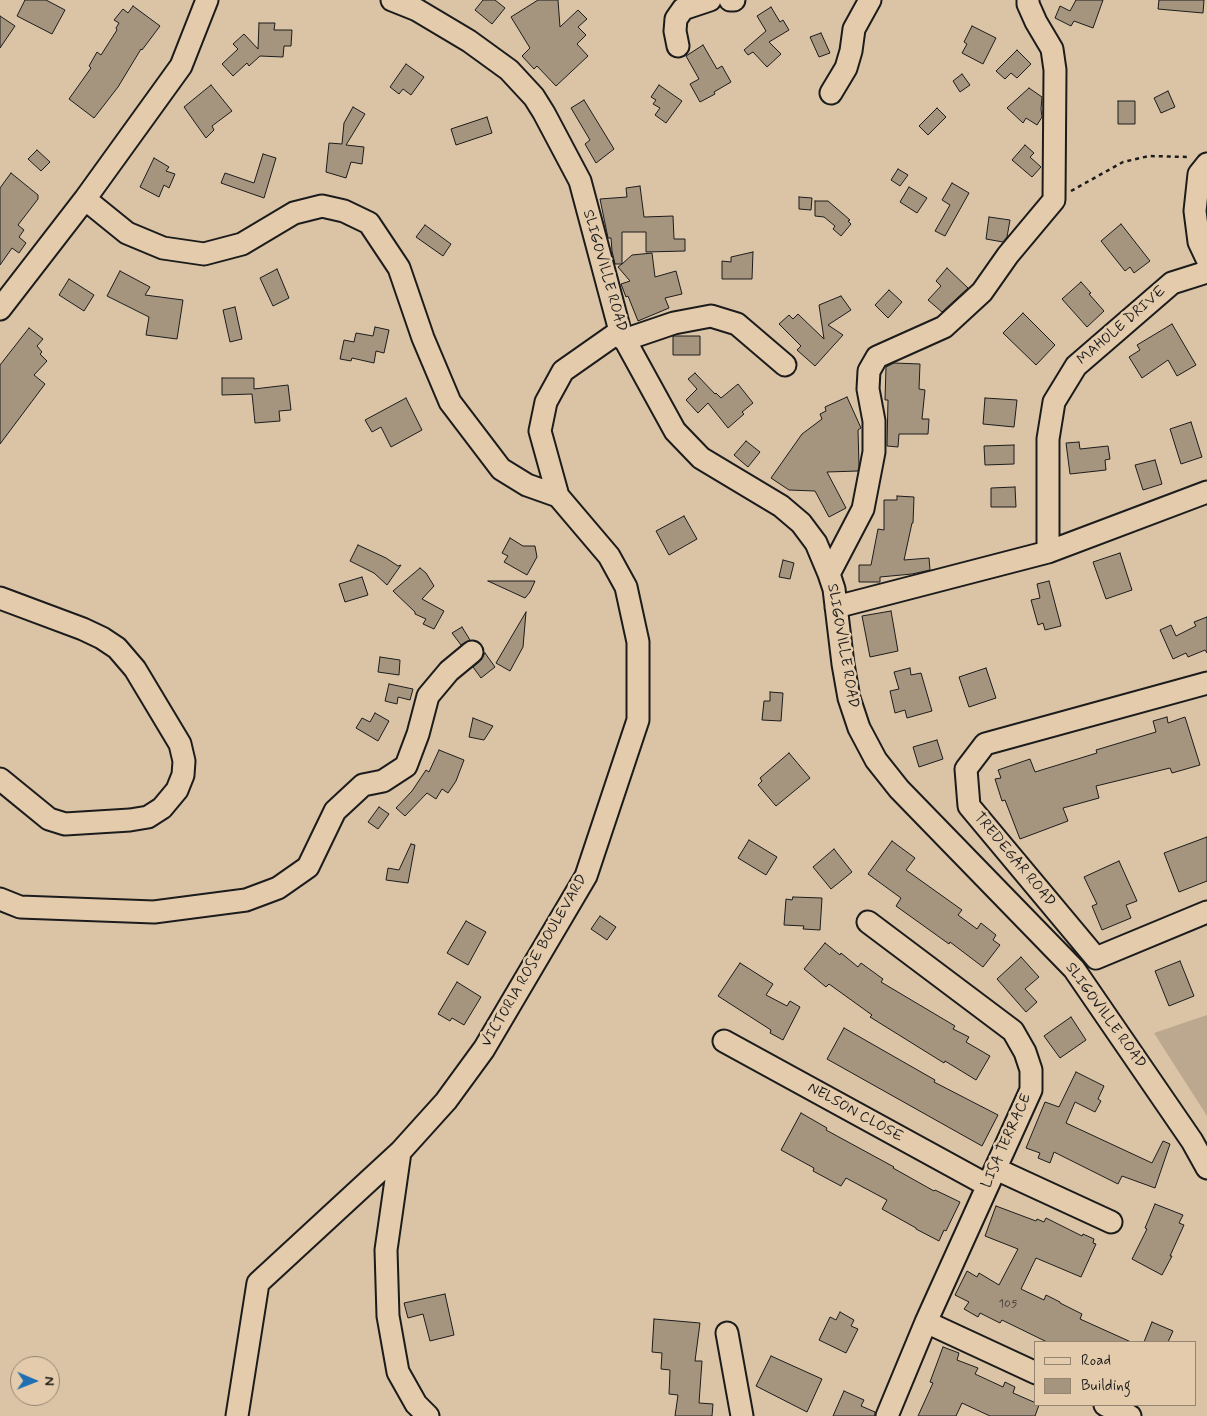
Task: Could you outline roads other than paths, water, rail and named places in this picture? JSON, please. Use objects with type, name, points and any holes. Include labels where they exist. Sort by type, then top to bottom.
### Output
[{"type":"street","points":[[0,309],[85,199],[181,66],[207,0]]},
{"type":"street","name":"SLIGOVILLE ROAD","points":[[392,0],[418,10],[469,41],[509,70],[534,97],[580,181],[622,336],[675,431],[701,458],[781,506],[801,523],[816,543],[834,589],[850,698],[859,728],[876,760],[899,789],[1074,969],[1200,1136],[1207,1168]]},
{"type":"street","points":[[678,46],[676,18],[683,8],[710,0]]},
{"type":"street","points":[[831,93],[846,68],[854,29],[870,0]]},
{"type":"street","points":[[829,574],[863,509],[874,452],[874,421],[868,389],[869,371],[877,356],[944,327],[982,292],[1008,255],[1054,200],[1055,70],[1052,48],[1036,22],[1028,0]]},
{"type":"street","points":[[1202,161],[1195,211],[1199,242],[1207,259]]},
{"type":"street","points":[[85,199],[127,232],[163,248],[204,254],[242,244],[294,213],[322,206],[344,211],[369,223],[399,268],[423,338],[450,402],[501,469],[527,486],[558,496]]},
{"type":"street","name":"MAHOLE DRIVE","points":[[1048,552],[1048,439],[1054,402],[1076,366],[1172,283],[1207,272]]},
{"type":"street","name":"VICTORIA ROSE BOULEVARD","points":[[236,1416],[258,1283],[400,1152],[446,1102],[484,1049],[586,876],[638,720],[638,642],[626,587],[609,556],[558,496],[540,431],[546,402],[563,371],[622,336],[711,316],[737,324],[785,365]]},
{"type":"street","points":[[836,607],[1048,552],[1207,492]]},
{"type":"street","points":[[0,598],[82,629],[102,638],[117,648],[135,669],[180,744],[184,760],[183,775],[177,790],[162,808],[148,817],[130,820],[65,824],[49,819],[0,779]]},
{"type":"street","points":[[0,899],[20,907],[154,912],[246,900],[278,888],[308,867],[335,811],[363,785],[382,781],[406,766],[418,734],[428,696],[449,671],[472,652]]},
{"type":"street","name":"TREDEGAR ROAD","points":[[1096,958],[969,806],[966,769],[985,744],[1207,683]]},
{"type":"street","points":[[1074,969],[1207,912]]},
{"type":"street","name":"LISA TERRACE","points":[[868,922],[1012,1031],[1024,1052],[1031,1070],[1031,1090],[926,1322],[887,1416]]},
{"type":"street","name":"NELSON CLOSE","points":[[724,1041],[991,1177],[1111,1222]]},
{"type":"street","points":[[400,1152],[386,1250],[388,1316],[398,1372],[416,1404],[428,1416]]},
{"type":"street","points":[[926,1322],[1034,1372]]},
{"type":"street","points":[[727,1333],[742,1416]]},
{"type":"street","points":[[1107,1406],[1130,1416]]}]
